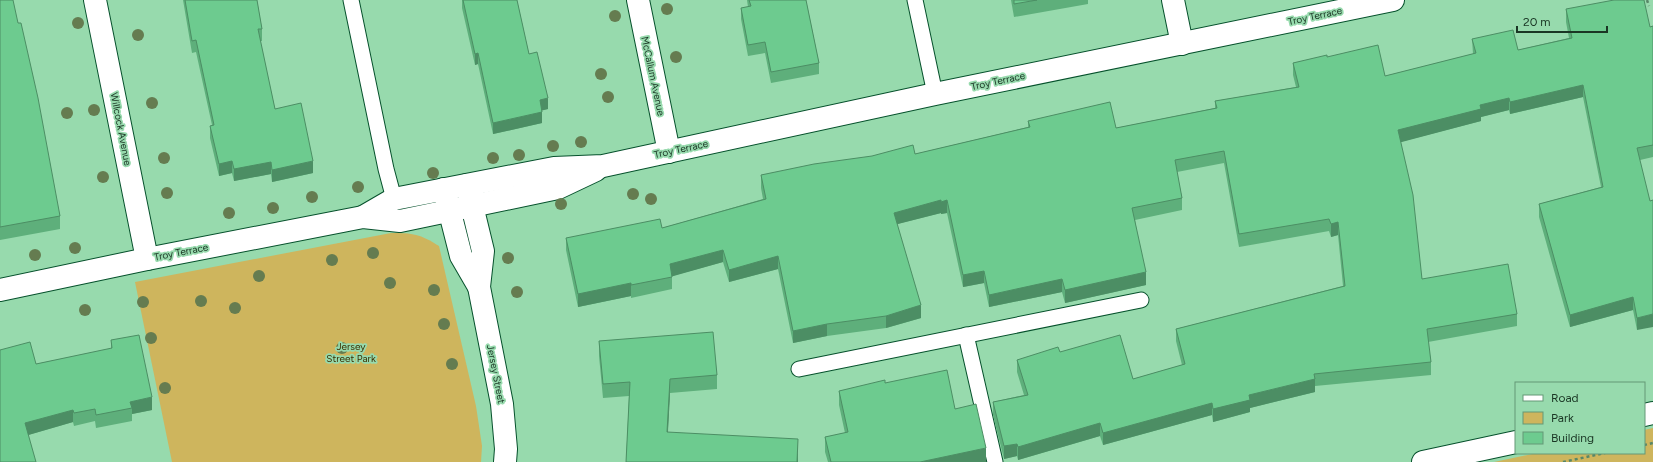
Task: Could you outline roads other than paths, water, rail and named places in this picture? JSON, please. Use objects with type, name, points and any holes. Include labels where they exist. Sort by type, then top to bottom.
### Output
[{"type":"street","name":"Willcock Avenue","points":[[95,0],[146,259]]},
{"type":"street","name":"McCallum Avenue","points":[[638,0],[669,152]]},
{"type":"street","points":[[1173,0],[1182,44]]},
{"type":"street","name":"Troy Terrace","points":[[362,217],[394,199],[554,168],[603,166],[935,94],[1392,0]]},
{"type":"street","name":"Troy Terrace","points":[[0,290],[146,259],[362,217],[400,221],[449,211],[558,188],[603,166]]},
{"type":"street","name":"Jersey Street","points":[[467,185],[483,251],[479,287],[502,404],[506,449],[505,462]]},
{"type":"street","name":"Jersey Street","points":[[444,189],[461,256],[479,287]]},
{"type":"street","points":[[1423,462],[1515,442]]},
{"type":"lane","points":[[351,0],[386,169],[394,199]]},
{"type":"lane","points":[[915,0],[935,94]]},
{"type":"lane","points":[[800,369],[1141,300]]},
{"type":"lane","points":[[966,335],[995,462]]},
{"type":"park label","name":"Jersey Street Park","points":[[351,352]]}]
